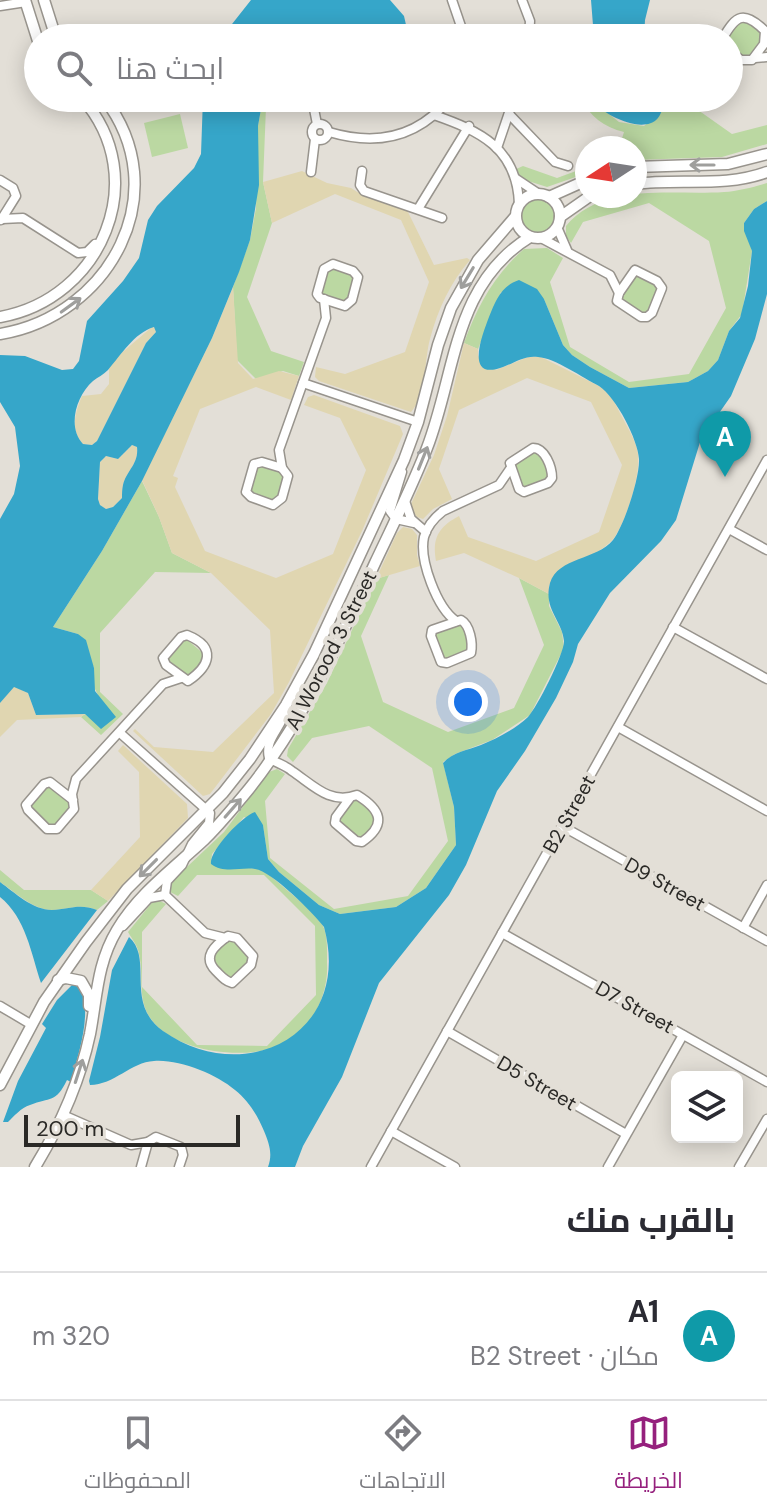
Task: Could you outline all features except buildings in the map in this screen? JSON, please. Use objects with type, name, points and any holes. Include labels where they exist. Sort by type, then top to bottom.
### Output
[{"type":"street","points":[[44,0],[52,24]]},
{"type":"street","points":[[452,0],[460,24]]},
{"type":"street","points":[[522,0],[530,24]]},
{"type":"street","points":[[0,6],[26,1],[33,24]]},
{"type":"street","points":[[731,24],[743,17],[762,27],[767,41],[755,58]]},
{"type":"street","points":[[743,60],[767,57]]},
{"type":"street","points":[[0,317],[46,302],[72,283],[101,243],[115,195],[113,162],[102,125],[92,112]]},
{"type":"street","points":[[0,334],[27,329],[50,319],[88,292],[114,258],[133,197],[131,158],[113,112]]},
{"type":"street","points":[[315,112],[317,124]]},
{"type":"street","points":[[317,124],[324,124],[329,132],[361,139],[389,138],[413,129],[437,112]]},
{"type":"street","points":[[497,148],[509,114],[555,162],[568,166]]},
{"type":"street","points":[[434,115],[469,126],[497,148],[514,177],[519,204],[515,217],[520,230],[568,250],[610,275],[619,293]]},
{"type":"street","points":[[311,172],[315,139],[312,130],[317,124]]},
{"type":"street","points":[[418,209],[469,126]]},
{"type":"street","points":[[315,139],[324,140],[329,132]]},
{"type":"street","points":[[647,167],[728,164],[767,154]]},
{"type":"street","points":[[113,162],[125,170],[129,217]]},
{"type":"street","points":[[362,171],[360,185],[364,191],[442,218]]},
{"type":"street","points":[[647,183],[728,182],[767,172]]},
{"type":"street","points":[[514,177],[544,195],[558,208],[558,222],[568,250]]},
{"type":"street","points":[[0,180],[13,188],[23,218]]},
{"type":"street","points":[[519,204],[530,195],[544,195],[575,184]]},
{"type":"street","points":[[1,219],[16,199]]},
{"type":"street","points":[[536,238],[550,234],[558,222],[575,208]]},
{"type":"street","points":[[1,219],[23,218],[78,253],[94,247],[112,212]]},
{"type":"street","name":"Al Worood 3 Street","points":[[0,1085],[58,980],[127,889],[208,810],[250,759],[286,705],[314,654],[404,460],[451,308],[478,260],[515,217]]},
{"type":"street","name":"Al Worood 3 Street","points":[[35,1167],[63,1115],[89,1036],[100,968],[116,931],[148,891],[237,804],[271,760],[311,696],[432,437],[447,387],[455,345],[471,305],[503,259],[536,238]]},
{"type":"street","points":[[46,302],[76,272],[80,263],[78,253]]},
{"type":"street","points":[[326,318],[350,302],[358,282],[353,271],[333,264],[325,266],[316,292],[341,306]]},
{"type":"street","points":[[635,270],[661,285],[662,294],[652,313],[644,318],[621,306],[617,301],[619,293],[635,270]]},
{"type":"street","points":[[610,275],[630,274]]},
{"type":"street","points":[[279,450],[264,462],[254,464],[246,490],[249,496],[270,504],[277,504],[282,498],[288,476],[282,468],[279,450],[326,318],[324,299]]},
{"type":"street","points":[[0,324],[13,320],[19,313]]},
{"type":"street","points":[[303,383],[418,422]]},
{"type":"street","points":[[437,626],[461,620],[466,623],[472,650],[467,657],[447,663],[437,657],[431,633],[437,626],[440,606],[425,559],[423,541],[430,524],[443,511],[499,485],[510,485],[527,492],[550,481],[552,472],[543,452],[533,448],[511,460],[510,469],[499,485]]},
{"type":"street","points":[[404,460],[390,507],[391,515],[414,523],[426,532]]},
{"type":"street","name":"B2 Street","points":[[371,1167],[767,460]]},
{"type":"street","points":[[264,462],[282,468]]},
{"type":"street","points":[[510,469],[519,489]]},
{"type":"street","points":[[405,500],[414,523]]},
{"type":"street","points":[[729,529],[767,550]]},
{"type":"street","points":[[440,606],[456,621]]},
{"type":"street","points":[[673,627],[767,679]]},
{"type":"street","points":[[181,637],[193,637],[207,651],[208,660],[190,680],[181,678],[163,661],[165,653],[181,637]]},
{"type":"street","points":[[163,684],[166,665]]},
{"type":"street","points":[[76,779],[46,783],[26,802],[28,810],[47,829],[57,829],[73,812],[72,788],[76,779],[163,684],[181,678]]},
{"type":"street","points":[[286,705],[282,723],[267,747],[271,760],[289,768],[329,797],[359,796],[378,812],[379,820],[365,841],[356,841],[337,827],[329,797]]},
{"type":"street","points":[[618,727],[767,811]]},
{"type":"street","points":[[120,733],[208,810],[209,823],[192,844],[182,865],[167,881],[165,895]]},
{"type":"street","points":[[282,743],[283,757],[289,768]]},
{"type":"street","points":[[55,783],[73,800]]},
{"type":"street","points":[[193,798],[197,810],[196,822]]},
{"type":"street","points":[[336,817],[350,798]]},
{"type":"street","name":"D9 Street","points":[[562,826],[767,941]]},
{"type":"street","points":[[743,928],[767,885]]},
{"type":"street","points":[[116,931],[149,898],[165,895]]},
{"type":"street","points":[[165,895],[205,933],[237,938],[253,956],[251,965],[232,983],[226,981],[209,963],[205,933]]},
{"type":"street","name":"D7 Street","points":[[502,933],[767,1082]]},
{"type":"street","points":[[209,953],[225,938]]},
{"type":"street","points":[[58,980],[74,978],[86,988],[89,1036]]},
{"type":"street","points":[[0,1006],[32,1025]]},
{"type":"street","name":"D5 Street","points":[[447,1031],[626,1134]]},
{"type":"street","points":[[608,1167],[683,1035]]},
{"type":"street","points":[[63,1115],[131,1145],[159,1137],[178,1145],[183,1152],[179,1167]]},
{"type":"street","points":[[739,1167],[767,1119]]},
{"type":"street","points":[[391,1131],[455,1167]]},
{"type":"street","points":[[141,1165],[148,1142]]},
{"type":"street","points":[[131,1145],[141,1165]]},
{"type":"green space","points":[[743,19],[762,32],[764,37],[752,57],[743,56],[743,24],[736,24]]},
{"type":"green space","points":[[260,112],[266,112],[263,182],[272,223],[247,297],[271,351],[304,362],[299,376],[283,371],[256,379],[237,360],[233,287],[250,240],[256,208]]},
{"type":"green space","points":[[590,112],[606,112],[619,122],[644,126],[661,112],[701,112],[732,134],[767,125],[767,144],[722,157],[647,160],[647,136],[623,136],[624,132],[610,127]]},
{"type":"green space","points":[[180,114],[188,148],[152,157],[144,123]]},
{"type":"green space","points":[[523,166],[557,178],[575,171],[575,177],[547,187],[525,180],[514,170]]},
{"type":"green space","points":[[767,183],[767,201],[754,209],[744,223],[752,251],[742,314],[729,331],[718,360],[708,371],[688,382],[629,388],[590,367],[563,345],[544,299],[501,292],[478,349],[464,343],[481,304],[504,270],[524,249],[547,248],[563,258],[550,282],[570,347],[629,382],[689,374],[726,308],[709,241],[647,204],[647,194],[746,189]]},
{"type":"green space","points":[[538,199],[550,204],[555,216],[550,228],[538,233],[526,228],[521,216],[526,204]]},
{"type":"green space","points":[[589,208],[632,208],[583,222],[571,243],[566,236],[566,226]]},
{"type":"green space","points":[[333,267],[355,276],[344,303],[322,296],[319,288],[326,270]]},
{"type":"green space","points":[[636,275],[658,287],[649,310],[644,313],[621,300]]},
{"type":"green space","points":[[534,452],[540,452],[550,473],[549,479],[526,489],[521,486],[513,464]]},
{"type":"green space","points":[[261,465],[285,475],[279,498],[263,499],[250,490],[256,467]]},
{"type":"green space","points":[[142,481],[172,553],[211,573],[155,572],[100,633],[100,692],[123,714],[101,735],[81,717],[85,714],[90,718],[98,695],[94,687],[94,668],[78,634],[53,627]]},
{"type":"green space","points":[[389,575],[361,636],[383,702],[448,732],[514,708],[544,645],[519,578],[549,594],[549,606],[562,632],[564,648],[530,715],[492,740],[443,762],[454,807],[456,845],[426,888],[396,907],[340,914],[319,905],[268,859],[263,825],[244,817],[212,854],[211,864],[265,871],[313,913],[326,934],[327,975],[322,999],[302,1030],[283,1044],[269,1049],[234,1053],[198,1048],[181,1042],[167,1034],[149,1016],[143,999],[138,951],[128,932],[154,900],[166,904],[142,932],[142,987],[197,1045],[267,1046],[316,995],[315,926],[264,875],[197,875],[178,896],[170,892],[172,881],[224,832],[269,772],[277,769],[285,774],[265,801],[270,858],[334,909],[408,896],[448,841],[432,768],[369,726],[312,738],[293,762],[287,756],[288,749],[327,683],[376,579]]},
{"type":"green space","points":[[458,623],[463,625],[469,651],[444,659],[435,633]]},
{"type":"green space","points":[[185,638],[204,654],[205,659],[190,677],[182,676],[167,660]]},
{"type":"green space","points":[[52,786],[70,802],[71,808],[50,825],[31,806]]},
{"type":"green space","points":[[353,801],[359,801],[376,813],[371,828],[359,839],[338,823]]},
{"type":"green space","points":[[0,870],[24,890],[91,890],[108,901],[97,910],[38,907],[0,882]]},
{"type":"green space","points":[[227,940],[235,941],[251,960],[233,978],[213,963],[213,955]]},
{"type":"sand","points":[[302,171],[327,183],[351,188],[362,195],[407,210],[434,265],[470,260],[451,287],[437,317],[428,347],[420,396],[411,412],[315,377],[316,367],[345,374],[405,352],[429,282],[401,220],[335,194],[272,223],[263,182]]},
{"type":"sand","points":[[233,287],[238,363],[253,379],[279,371],[299,376],[291,400],[256,387],[200,409],[173,476],[178,478],[175,487],[205,551],[276,578],[333,554],[366,470],[340,418],[304,405],[308,397],[314,395],[400,426],[403,434],[362,531],[289,682],[271,714],[210,794],[203,796],[133,731],[135,729],[154,747],[213,752],[274,693],[270,630],[211,573],[172,553],[142,480],[212,338]]},
{"type":"sand","points":[[152,327],[156,332],[146,343],[97,441],[92,445],[83,444],[76,433],[75,421],[82,396],[101,394],[109,384],[109,368],[118,356]]},
{"type":"sand","points":[[464,343],[478,349],[478,356],[496,370],[528,357],[541,357],[599,386],[615,403],[636,445],[636,481],[619,530],[603,548],[549,585],[549,594],[464,553],[436,561],[438,534],[459,516],[468,537],[536,561],[599,532],[622,465],[591,402],[527,378],[459,410],[439,469],[452,499],[433,509],[423,519],[417,517],[411,510],[411,504],[434,455],[447,416]]},
{"type":"sand","points":[[132,445],[137,447],[137,453],[125,480],[122,498],[106,509],[98,499],[100,462],[106,456],[118,459]]},
{"type":"sand","points":[[403,527],[412,529],[417,535],[420,566],[376,579],[397,533]]},
{"type":"sand","points":[[14,686],[28,693],[36,715],[85,714],[81,717],[17,720],[0,737],[0,703]]},
{"type":"sand","points":[[123,745],[187,804],[188,818],[108,901],[91,890],[140,837],[139,772],[118,751]]},
{"type":"water","points":[[251,0],[390,0],[404,16],[406,24],[232,24]]},
{"type":"water","points":[[591,0],[650,0],[645,24],[593,24]]},
{"type":"water","points":[[202,112],[260,112],[259,185],[250,240],[239,272],[212,338],[142,481],[53,627],[78,634],[86,640],[94,668],[95,691],[116,717],[101,729],[85,714],[36,715],[28,693],[14,687],[0,703],[0,519],[14,494],[20,466],[15,427],[0,402],[0,355],[25,356],[62,370],[73,369],[79,361],[87,321],[139,258],[148,220],[157,206],[194,168],[201,154]],"holes":[[[154,327],[156,332],[146,343],[97,441],[92,445],[83,444],[75,429],[75,421],[78,403],[87,387],[108,370],[134,339]],[[132,445],[137,447],[134,463],[122,488],[122,498],[106,509],[98,499],[100,462],[106,456],[118,459]]]},
{"type":"water","points":[[605,112],[661,112],[655,121],[645,124],[634,124]]},
{"type":"water","points":[[767,201],[767,294],[755,339],[731,396],[701,439],[676,520],[661,541],[610,593],[578,644],[556,698],[497,791],[466,865],[449,895],[379,983],[342,1077],[303,1146],[295,1167],[268,1167],[269,1144],[252,1109],[240,1094],[208,1073],[175,1062],[154,1061],[90,1085],[112,970],[129,937],[139,957],[142,995],[151,1020],[163,1031],[195,1048],[227,1054],[258,1052],[286,1040],[308,1022],[323,996],[329,964],[324,927],[319,921],[292,894],[262,871],[221,869],[211,864],[215,851],[242,820],[255,812],[263,825],[268,859],[319,905],[340,914],[396,907],[426,888],[456,845],[454,807],[443,763],[518,725],[532,712],[544,692],[564,641],[549,600],[550,583],[561,568],[598,552],[613,540],[630,501],[639,459],[625,420],[612,399],[599,386],[545,358],[524,358],[491,370],[483,368],[479,362],[480,344],[500,294],[519,280],[537,289],[563,345],[572,355],[629,388],[688,382],[708,371],[718,360],[729,331],[740,318],[752,251],[744,223],[754,209]]},
{"type":"water","points":[[0,882],[38,907],[97,910],[41,983],[22,926],[0,897]]},
{"type":"water","points":[[72,985],[80,987],[84,998],[85,1022],[71,1082],[67,1080],[56,1096],[27,1106],[8,1122],[3,1122],[18,1081],[46,1028],[42,1024],[57,1000]]},
{"type":"place","name":"A1","points":[[725,477]]}]
